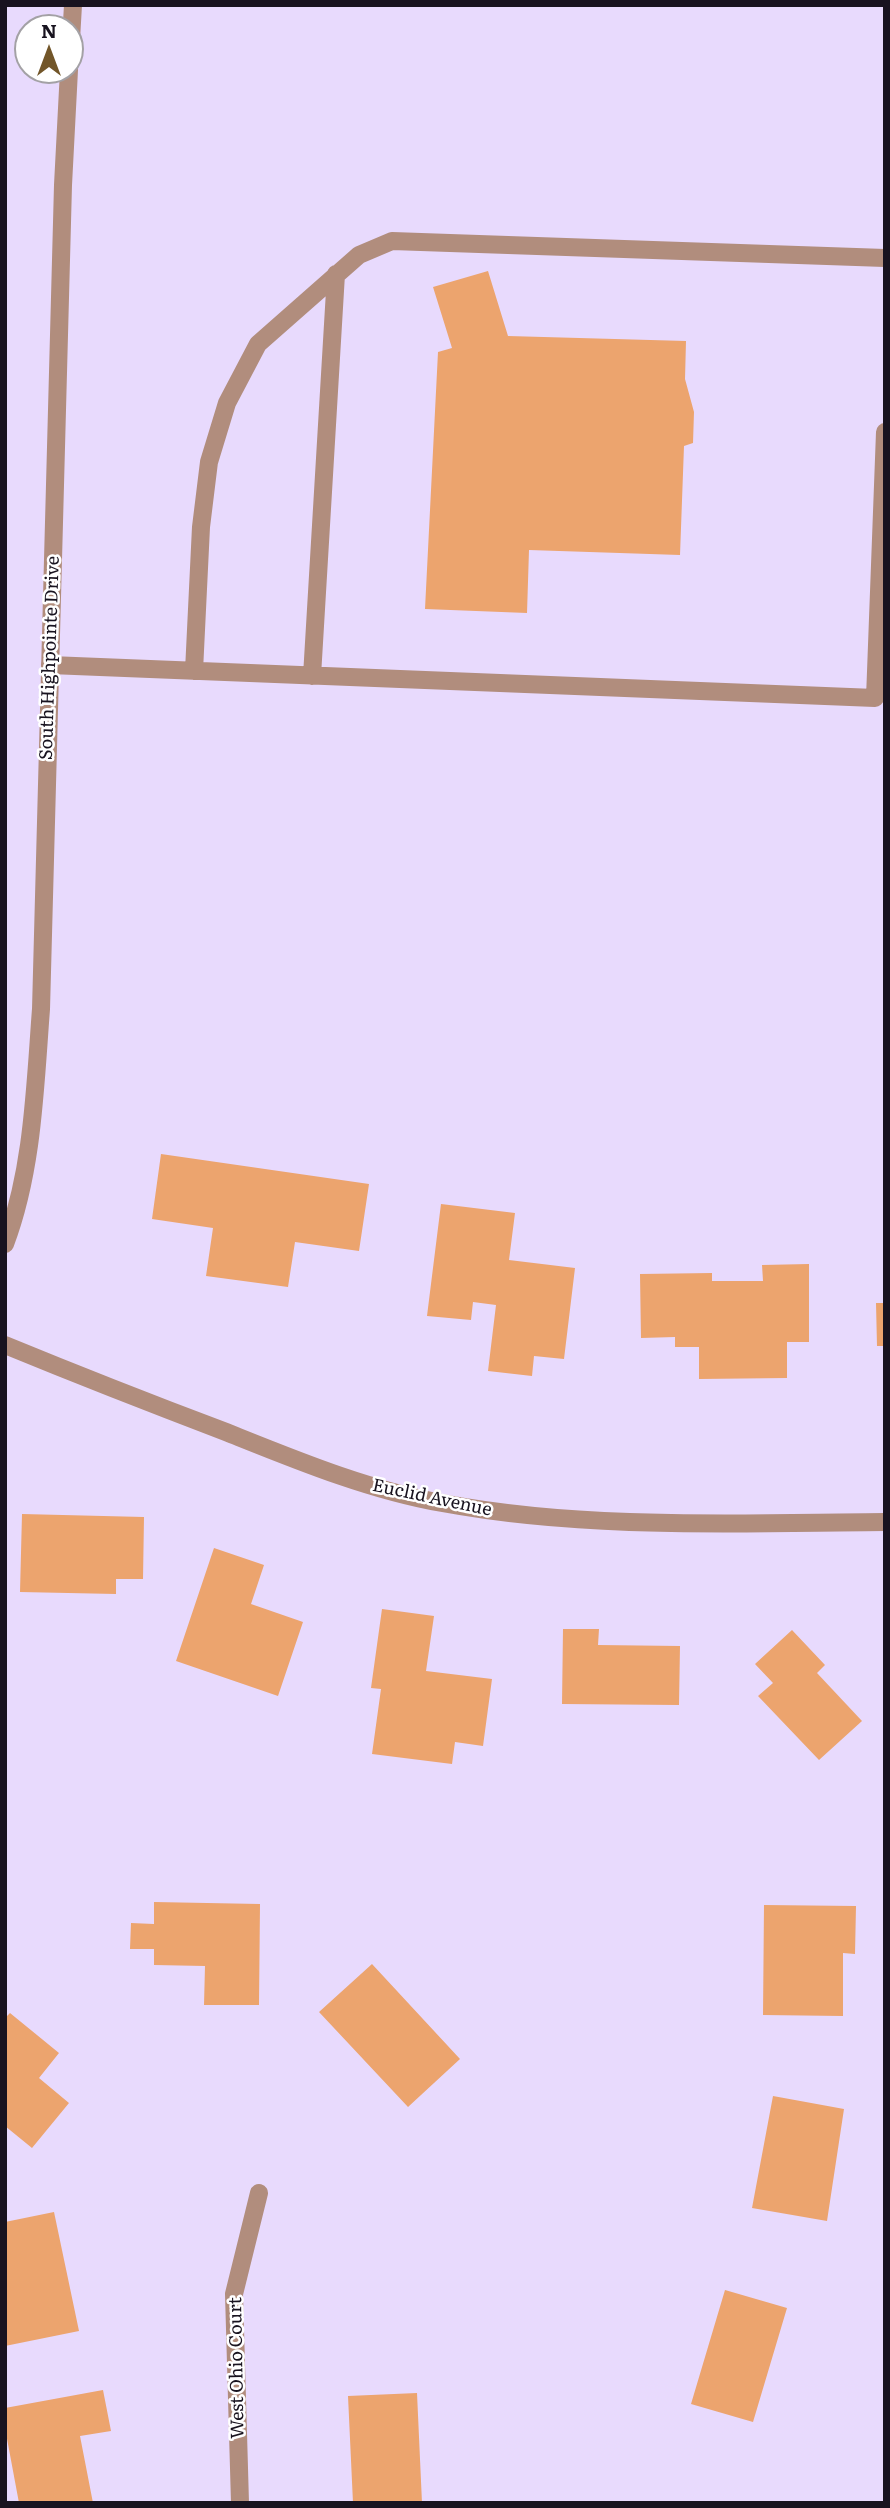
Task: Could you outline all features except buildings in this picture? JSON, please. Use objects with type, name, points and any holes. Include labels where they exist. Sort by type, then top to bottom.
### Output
[{"type":"street","name":"South Highpointe Drive","points":[[5,1244],[21,1184],[32,1120],[38,1037],[68,84]]},
{"type":"street","points":[[194,671],[202,514],[209,462],[227,403],[257,344],[359,255],[392,241],[885,258]]},
{"type":"street","points":[[312,676],[336,275]]},
{"type":"street","points":[[50,665],[875,698],[885,432]]},
{"type":"street","name":"Euclid Avenue","points":[[5,1345],[286,1456],[388,1491],[439,1503],[514,1515],[651,1523],[885,1522]]},
{"type":"street","name":"West Ohio Court","points":[[240,2503],[234,2294],[258,2193]]}]
